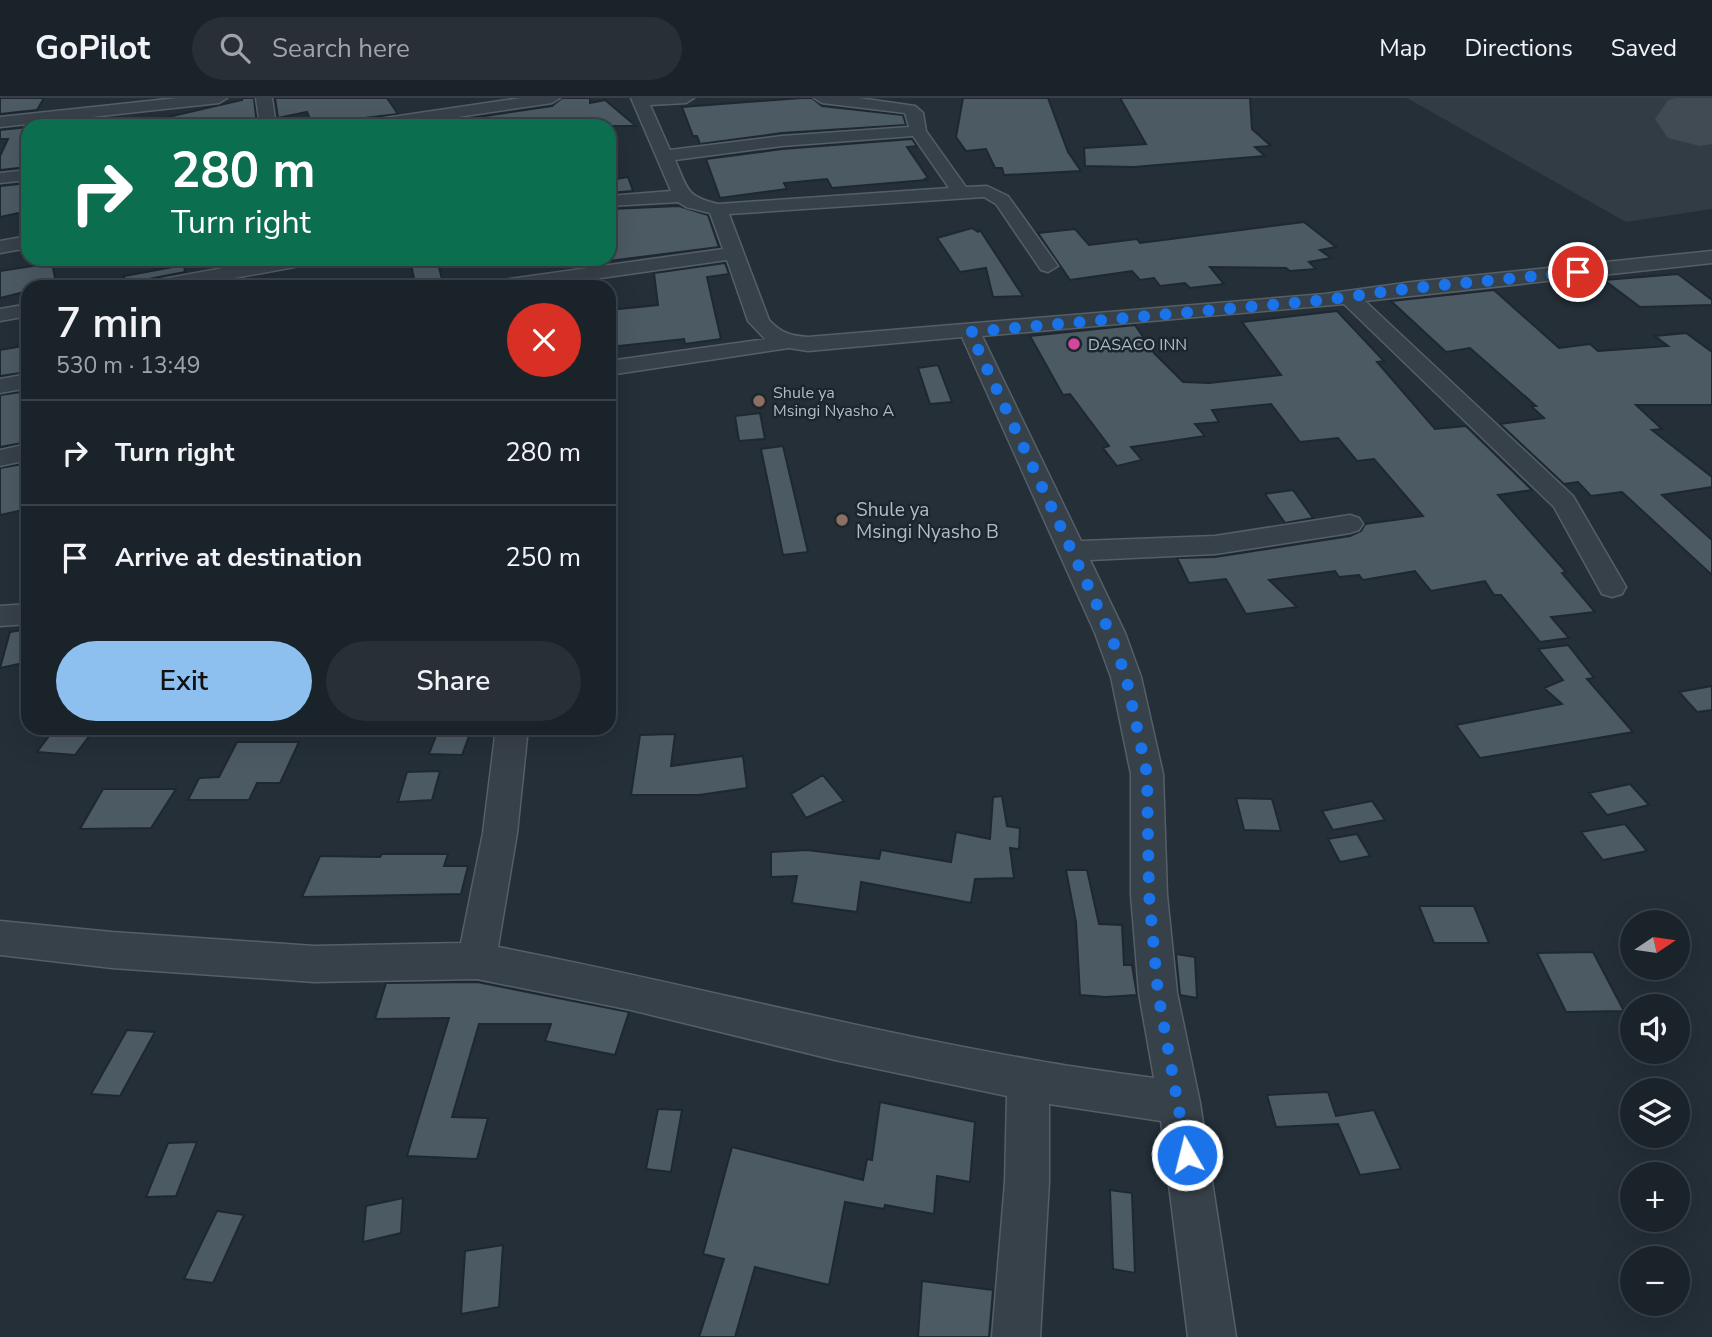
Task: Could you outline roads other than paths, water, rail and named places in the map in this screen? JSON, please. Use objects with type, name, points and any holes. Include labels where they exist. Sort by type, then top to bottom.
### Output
[{"type":"street","points":[[27,119],[219,98]]},
{"type":"street","points":[[264,98],[267,119]]},
{"type":"street","points":[[436,119],[552,98]]},
{"type":"street","points":[[686,98],[640,99],[682,196],[692,203],[718,209],[987,191],[1002,200],[1048,265]]},
{"type":"street","points":[[822,98],[902,106],[915,113],[918,131],[961,193]]},
{"type":"street","points":[[0,122],[21,120]]},
{"type":"street","points":[[666,156],[782,141],[918,131]]},
{"type":"street","points":[[0,178],[21,176]]},
{"type":"street","points":[[616,201],[682,196]]},
{"type":"street","points":[[718,209],[760,321],[772,336],[785,343]]},
{"type":"street","points":[[0,247],[21,243]]},
{"type":"street","points":[[545,280],[735,253]]},
{"type":"street","points":[[616,367],[785,343],[808,344],[970,332],[1349,298],[1412,288],[1712,257]]},
{"type":"street","points":[[1684,260],[1712,279]]},
{"type":"street","points":[[197,280],[288,266]]},
{"type":"street","points":[[1349,298],[1564,502],[1612,587]]},
{"type":"street","points":[[0,315],[21,311]]},
{"type":"street","points":[[970,332],[1073,551],[1110,633],[1126,677],[1147,774],[1149,895],[1158,993],[1180,1103],[1212,1337]]},
{"type":"street","points":[[0,386],[21,382]]},
{"type":"street","points":[[0,458],[21,454]]},
{"type":"street","points":[[1073,551],[1214,545],[1350,524]]},
{"type":"street","points":[[0,615],[21,614]]},
{"type":"street","points":[[477,961],[500,833],[511,735]]},
{"type":"street","points":[[0,938],[112,950],[314,964],[477,961],[631,991],[835,1040],[1028,1080],[1180,1103]]},
{"type":"street","points":[[1016,1337],[1027,1182],[1028,1080]]},
{"type":"place","name":"DASACO INN","points":[[1074,344]]},
{"type":"place","name":"Shule ya Msingi Nyasho A","points":[[759,401]]},
{"type":"place","name":"Shule ya Msingi Nyasho B","points":[[842,520]]}]
